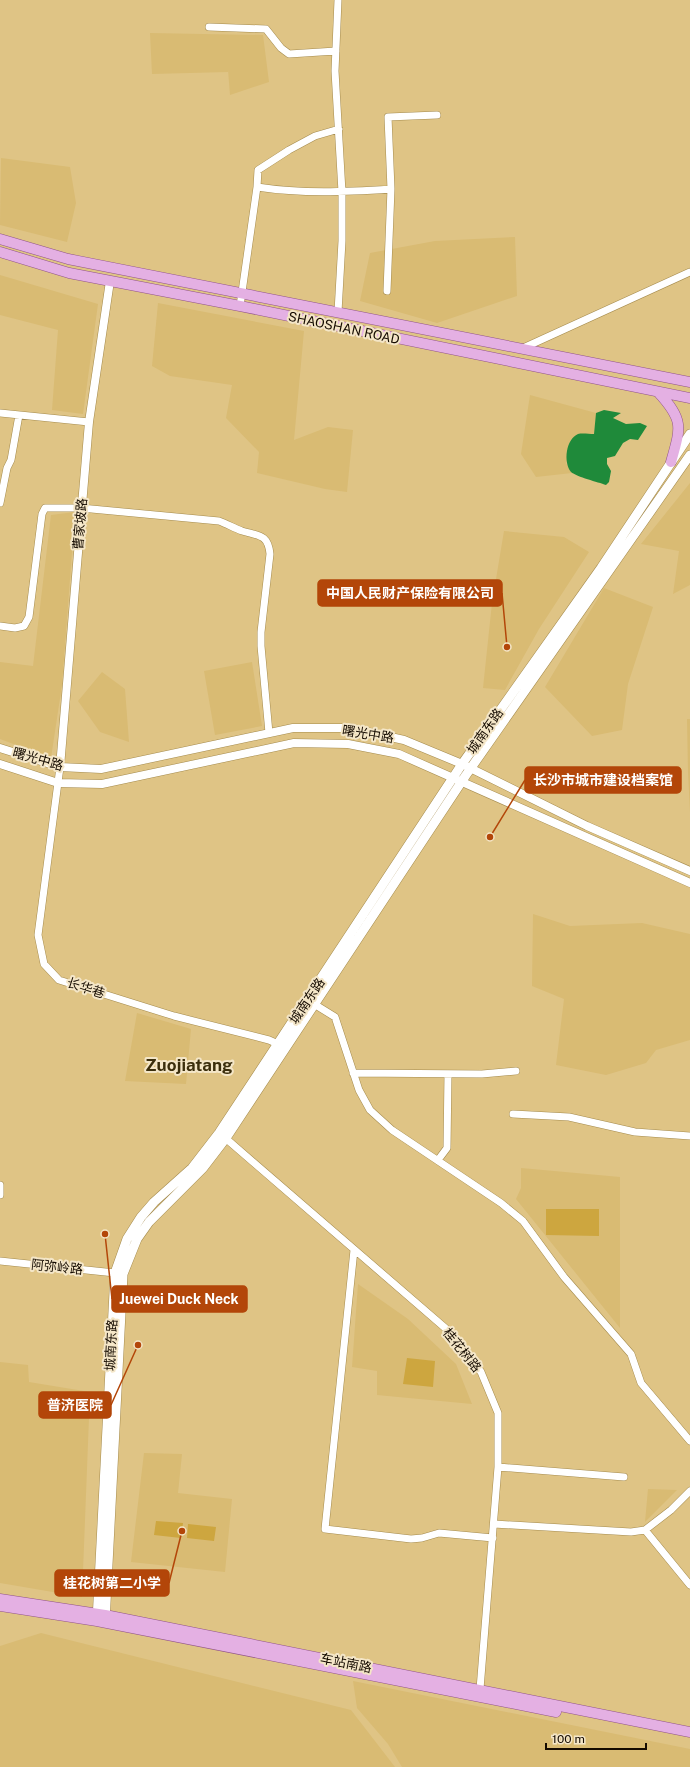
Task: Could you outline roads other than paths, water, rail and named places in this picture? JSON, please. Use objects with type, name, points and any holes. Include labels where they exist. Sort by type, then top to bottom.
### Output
[{"type":"main road","name":"SHAOSHAN ROAD","points":[[0,239],[68,259],[687,381]]},
{"type":"main road","name":"SHAOSHAN ROAD","points":[[0,252],[69,273],[240,306],[690,398]]},
{"type":"main road","points":[[658,392],[673,407],[680,430],[671,462]]},
{"type":"main road","name":"城南东路","points":[[101,1618],[123,1274],[137,1239],[149,1222],[203,1168],[278,1044],[601,568],[690,434]]},
{"type":"main road","name":"城南东路","points":[[466,767],[690,455]]},
{"type":"main road","name":"城南东路","points":[[101,1618],[115,1273],[127,1239],[141,1217],[154,1202],[192,1168],[222,1136],[314,1004],[458,779]]},
{"type":"main road","name":"车站南路","points":[[0,1599],[480,1689],[690,1732]]},
{"type":"main road","name":"车站南路","points":[[0,1606],[101,1618],[690,1738]]},
{"type":"street","points":[[338,0],[335,71],[342,192],[342,240],[338,312]]},
{"type":"street","points":[[209,27],[266,29],[281,48],[289,54],[336,51]]},
{"type":"street","points":[[386,291],[391,189],[388,117],[437,115]]},
{"type":"street","points":[[240,306],[258,187],[258,170],[289,150],[315,136],[339,129]]},
{"type":"street","points":[[258,187],[287,191],[342,192],[391,189]]},
{"type":"street","points":[[521,349],[690,272]]},
{"type":"street","name":"曹家坡路","points":[[60,767],[89,422],[110,281]]},
{"type":"street","points":[[0,413],[89,422]]},
{"type":"street","points":[[0,503],[4,468],[12,460],[19,415]]},
{"type":"street","points":[[0,626],[15,628],[24,626],[29,617],[42,514],[45,508],[81,508],[219,520],[232,528],[256,534],[267,541],[270,554],[261,632],[269,733]]},
{"type":"street","name":"曙光中路","points":[[0,748],[60,767],[101,769],[293,728],[350,728],[404,740],[466,767],[587,826],[690,871]]},
{"type":"street","name":"曙光中路","points":[[0,764],[58,783],[102,784],[294,743],[348,744],[399,754],[458,779],[581,836],[690,883]]},
{"type":"street","name":"长华巷","points":[[60,767],[38,935],[44,964],[59,980],[174,1016],[269,1040],[278,1044]]},
{"type":"street","points":[[314,1004],[335,1017],[359,1090],[370,1110],[392,1130],[502,1203],[523,1221],[564,1277],[631,1354],[641,1383],[690,1441]]},
{"type":"street","points":[[353,1073],[448,1074],[516,1071]]},
{"type":"street","points":[[438,1160],[447,1148],[448,1074]]},
{"type":"street","points":[[513,1114],[569,1117],[635,1132],[690,1136]]},
{"type":"street","name":"桂花树路","points":[[222,1136],[451,1333],[481,1372],[498,1413],[498,1467],[480,1689]]},
{"type":"street","points":[[0,1185],[0,1195]]},
{"type":"street","points":[[354,1250],[325,1529],[411,1538],[422,1538],[439,1533],[493,1538]]},
{"type":"street","name":"阿弥岭路","points":[[0,1261],[115,1273]]},
{"type":"street","points":[[498,1467],[624,1478]]},
{"type":"street","points":[[494,1524],[631,1532],[645,1530],[671,1510],[690,1491]]},
{"type":"street","points":[[645,1530],[690,1585]]},
{"type":"place","name":"中国人民财产保险有限公司","points":[[507,647]]},
{"type":"place","name":"长沙市城市建设档案馆","points":[[490,837]]},
{"type":"place","name":"Juewei Duck Neck","points":[[105,1234]]},
{"type":"place","name":"普济医院","points":[[138,1345]]},
{"type":"place","name":"桂花树第二小学","points":[[182,1531]]},
{"type":"district","name":"Zuojiatang","points":[[189,1065]]}]
